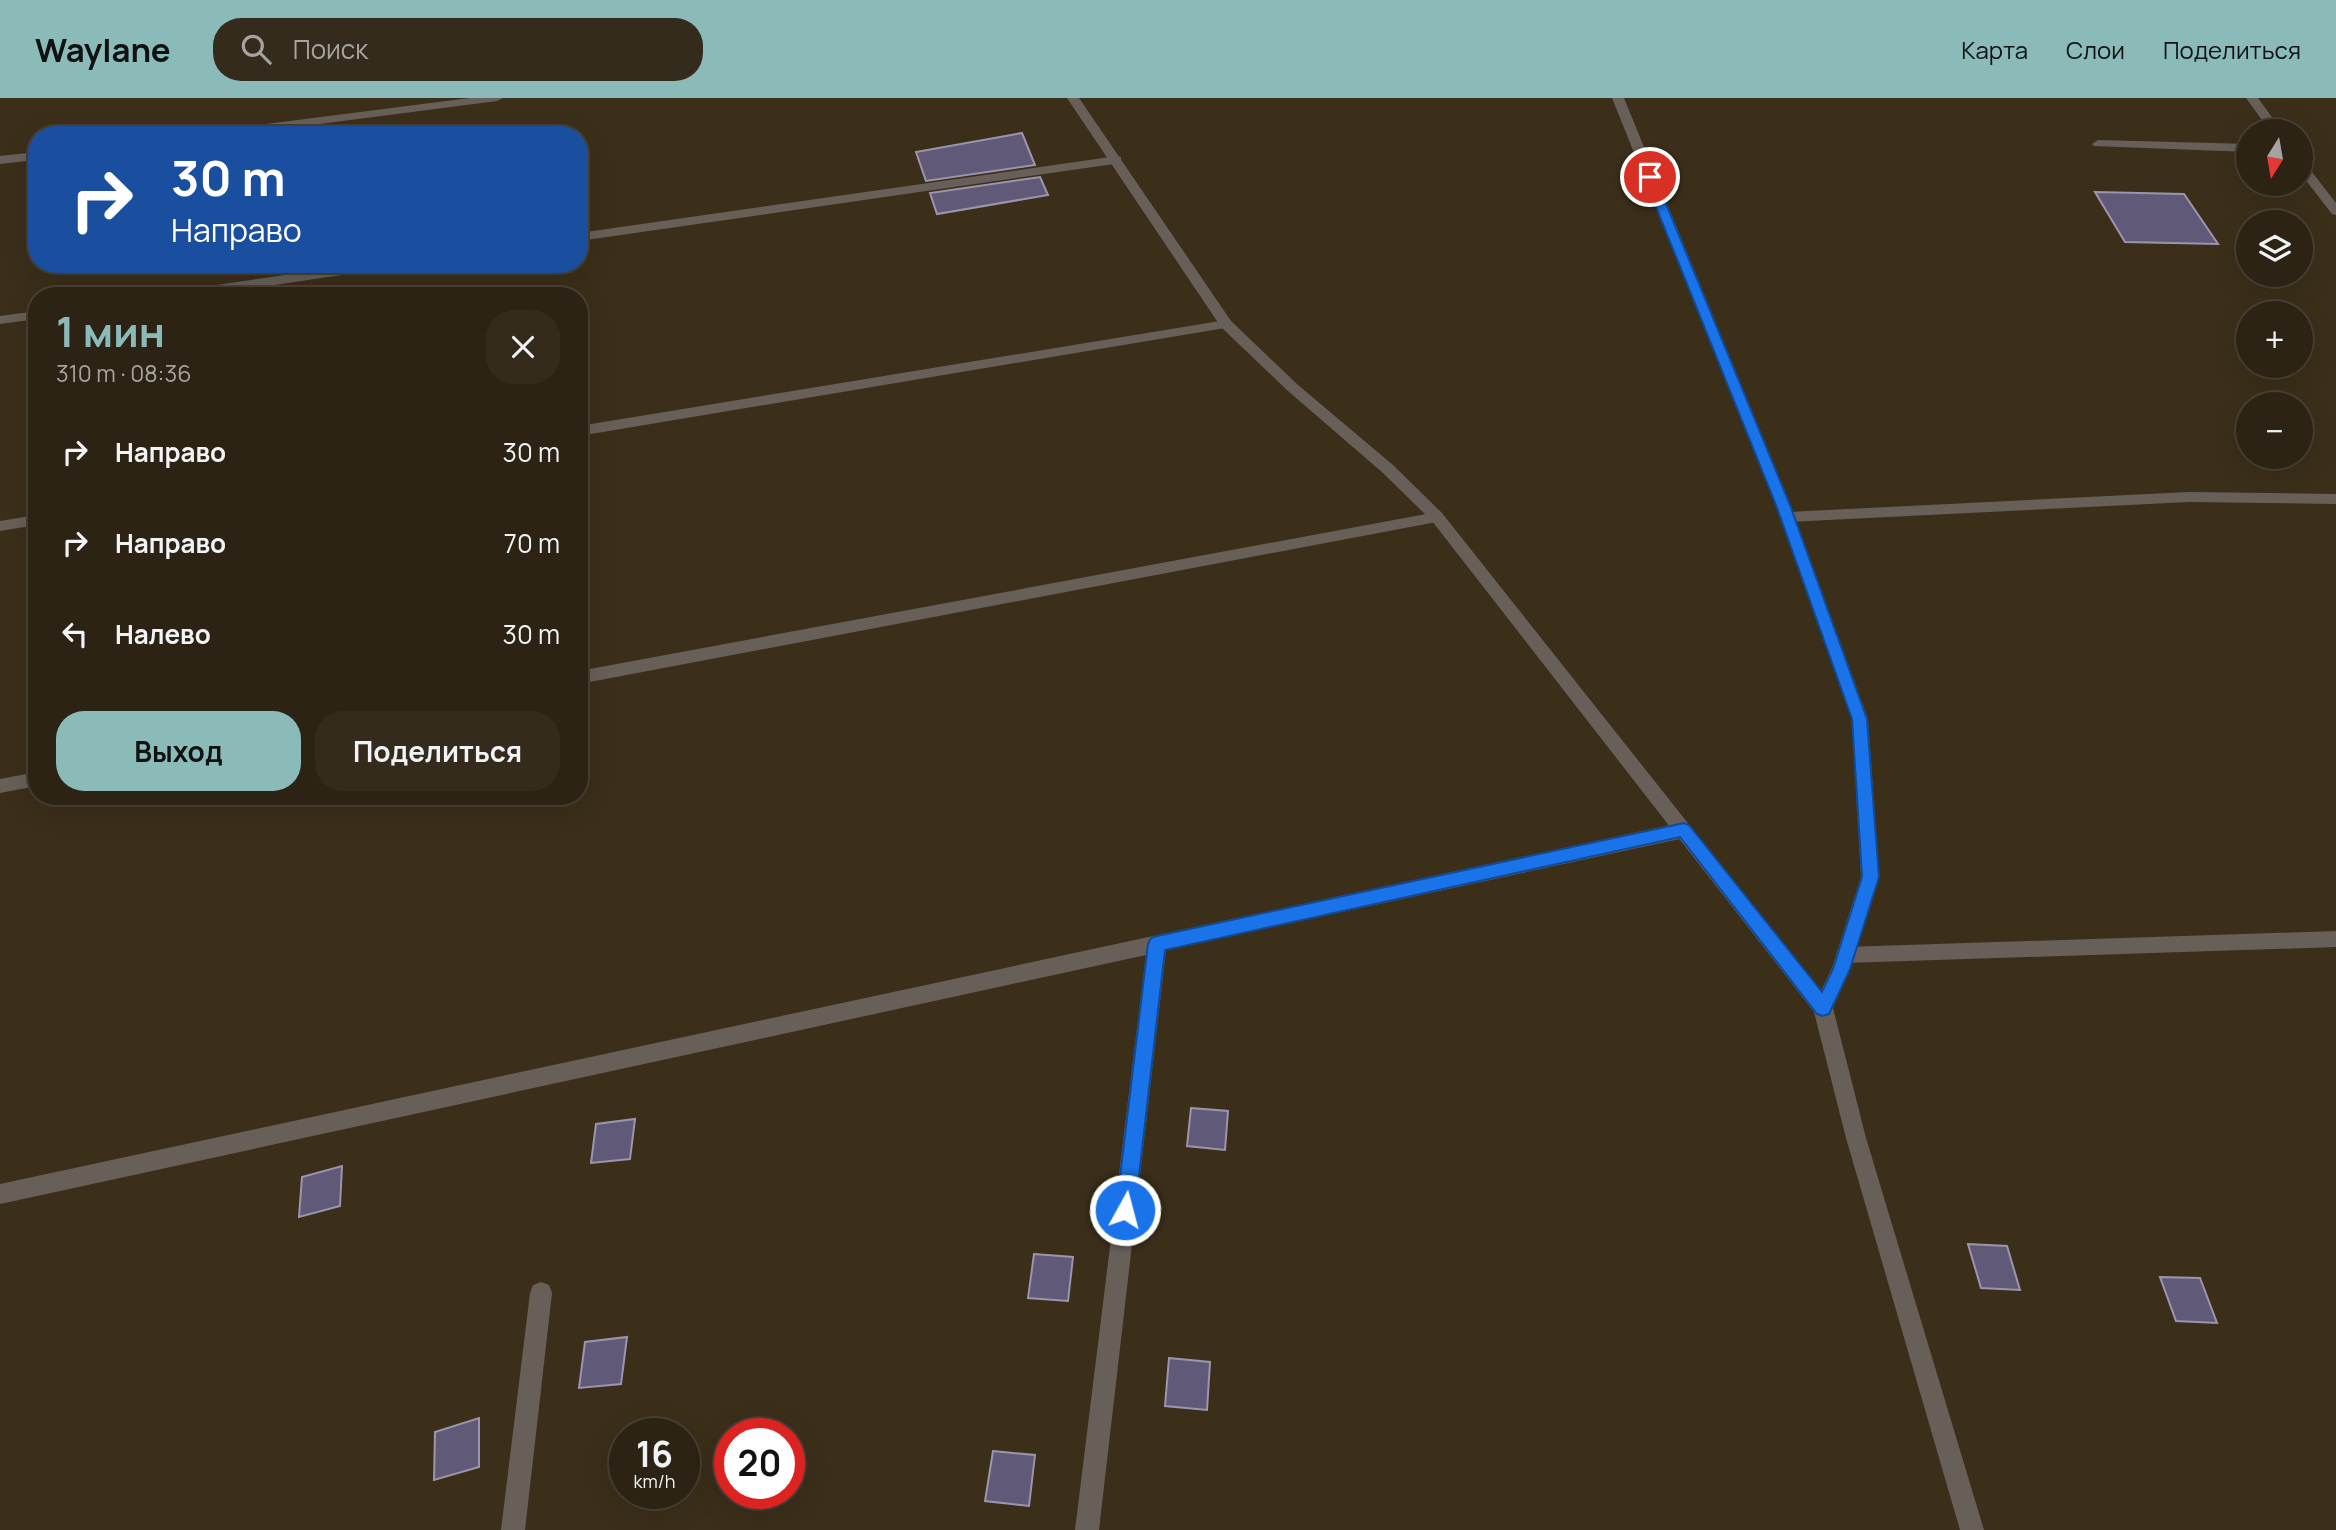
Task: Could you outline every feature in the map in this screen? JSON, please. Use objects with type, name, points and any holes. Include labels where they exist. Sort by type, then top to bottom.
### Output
[{"type":"street","points":[[275,126],[497,98]]},
{"type":"street","points":[[1073,98],[1226,324],[1293,388],[1388,469],[1437,517],[1823,1008],[1856,1138],[1969,1530]]},
{"type":"street","points":[[1618,98],[1788,517],[1860,719],[1870,877],[1845,955],[1823,1008]]},
{"type":"street","points":[[2252,98],[2267,119]]},
{"type":"street","points":[[2098,144],[2236,148]]},
{"type":"street","points":[[0,160],[28,157]]},
{"type":"street","points":[[588,236],[1117,160]]},
{"type":"street","points":[[2314,183],[2336,211]]},
{"type":"street","points":[[231,287],[328,273]]},
{"type":"street","points":[[0,320],[28,316]]},
{"type":"street","points":[[588,430],[1226,324]]},
{"type":"street","points":[[1788,517],[2189,497],[2336,499]]},
{"type":"street","points":[[588,676],[1437,517]]},
{"type":"street","points":[[0,527],[28,522]]},
{"type":"street","points":[[0,786],[28,781]]},
{"type":"street","points":[[0,1194],[1684,830]]},
{"type":"street","points":[[1845,955],[2336,939]]},
{"type":"street","points":[[1087,1530],[1157,944]]},
{"type":"street","points":[[513,1530],[541,1293]]},
{"type":"building","points":[[1022,133],[1035,165],[926,181],[916,152]]},
{"type":"building","points":[[1040,177],[1048,195],[937,214],[930,193]]},
{"type":"building","points":[[2095,192],[2184,194],[2218,244],[2125,242]]},
{"type":"building","points":[[1191,1108],[1228,1111],[1225,1150],[1187,1146]]},
{"type":"building","points":[[635,1119],[630,1159],[591,1163],[596,1124]]},
{"type":"building","points":[[342,1166],[340,1206],[299,1217],[302,1177]]},
{"type":"building","points":[[1968,1244],[2007,1246],[2020,1290],[1981,1288]]},
{"type":"building","points":[[1034,1254],[1073,1257],[1068,1301],[1028,1298]]},
{"type":"building","points":[[2160,1277],[2200,1278],[2217,1323],[2176,1321]]},
{"type":"building","points":[[627,1337],[621,1384],[579,1388],[585,1342]]},
{"type":"building","points":[[1169,1358],[1210,1362],[1207,1410],[1165,1406]]},
{"type":"building","points":[[479,1418],[479,1467],[434,1480],[435,1432]]},
{"type":"building","points":[[993,1451],[1035,1455],[1029,1506],[985,1501]]},
{"type":"route","points":[[1125,1210],[1157,944],[1684,830],[1823,1008],[1841,969],[1870,877],[1860,719],[1783,505],[1650,177]]}]
